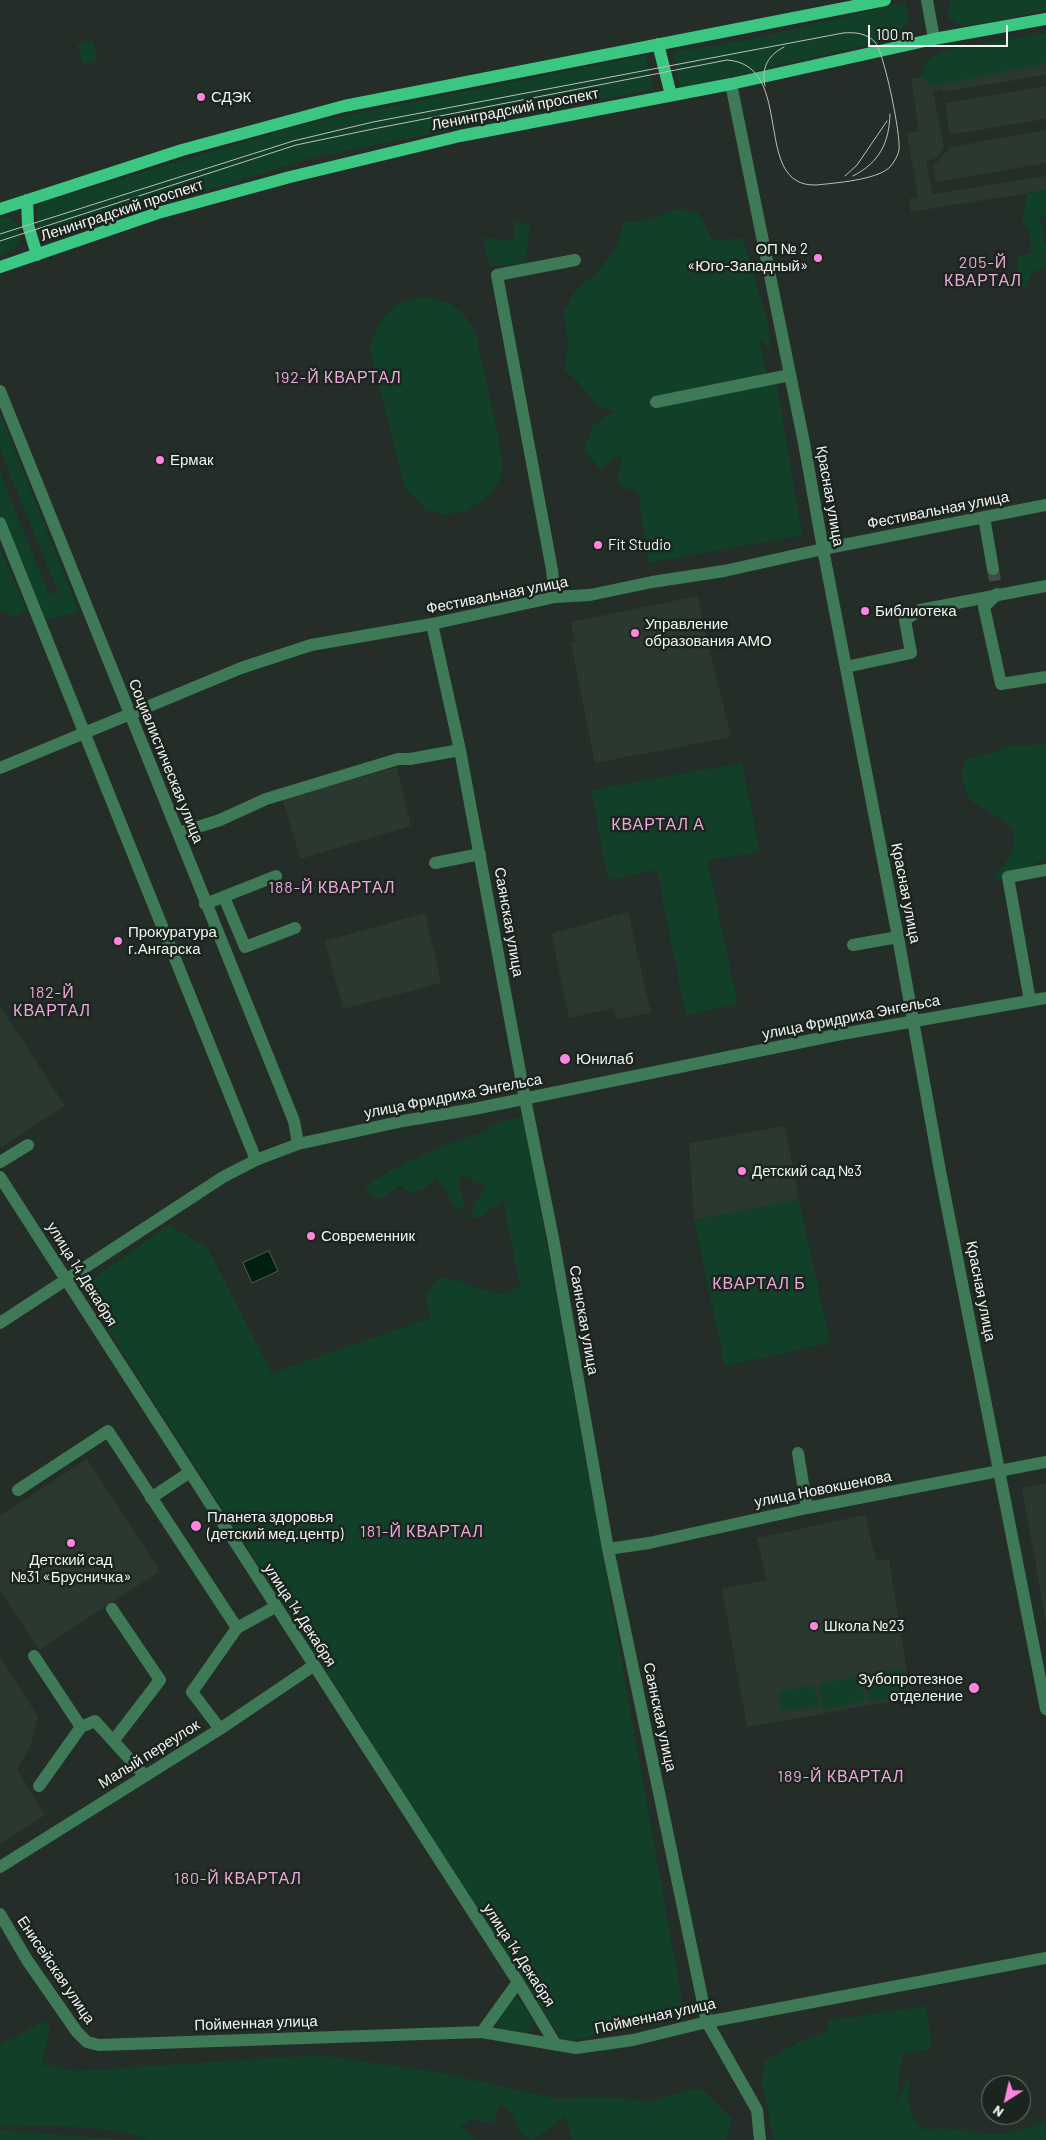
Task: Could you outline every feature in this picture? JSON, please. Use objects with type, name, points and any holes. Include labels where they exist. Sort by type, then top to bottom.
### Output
[{"type":"main road","points":[[0,209],[187,149],[344,106],[884,0]]},
{"type":"main road","name":"Ленинградский проспект","points":[[0,267],[158,212],[290,177],[460,136],[731,84],[934,40],[1046,19]]},
{"type":"main road","points":[[658,44],[671,95]]},
{"type":"main road","points":[[27,200],[28,225],[37,255]]},
{"type":"street","points":[[927,0],[934,40]]},
{"type":"street","name":"Красная улица","points":[[731,84],[790,375],[898,937],[912,1021],[1046,1709]]},
{"type":"street","points":[[555,597],[552,570],[497,275],[575,260]]},
{"type":"street","points":[[656,402],[790,375]]},
{"type":"street","name":"Социалистическая улица","points":[[0,391],[294,1121],[298,1144]]},
{"type":"street","name":"Фестивальная улица","points":[[0,768],[240,668],[311,644],[432,624],[555,597],[590,595],[652,582],[724,571],[823,549],[1046,505]]},
{"type":"street","points":[[984,517],[993,569]]},
{"type":"street","points":[[0,523],[256,1160]]},
{"type":"street","points":[[846,667],[911,653],[905,620],[920,610],[996,591],[1046,586]]},
{"type":"street","points":[[996,591],[984,607],[1001,684],[1046,676]]},
{"type":"street","name":"Саянская улица","points":[[432,624],[460,750],[480,854],[524,1099],[553,1238],[608,1549],[707,2022],[757,2110],[760,2140]]},
{"type":"street","points":[[178,833],[220,820],[266,799],[398,759],[460,750]]},
{"type":"street","points":[[435,863],[480,854]]},
{"type":"street","points":[[1030,1001],[1008,877],[1046,870]]},
{"type":"street","points":[[206,904],[276,876]]},
{"type":"street","points":[[224,897],[245,947],[295,928]]},
{"type":"street","points":[[853,945],[898,937]]},
{"type":"street","name":"улица Фридриха Энгельса","points":[[0,1323],[223,1177],[256,1160],[298,1144],[403,1121],[524,1099],[912,1021],[1046,998]]},
{"type":"street","points":[[0,1162],[28,1145]]},
{"type":"street","name":"улица 14 Декабря","points":[[0,1177],[518,1982],[556,2045]]},
{"type":"street","points":[[18,1490],[108,1431],[237,1628]]},
{"type":"street","points":[[798,1453],[807,1508]]},
{"type":"street","name":"улица Новокшенова","points":[[608,1549],[649,1543],[807,1508],[1046,1462]]},
{"type":"street","points":[[151,1498],[190,1472]]},
{"type":"street","points":[[220,1729],[192,1692],[237,1628],[275,1607]]},
{"type":"street","points":[[112,1609],[160,1680],[114,1740]]},
{"type":"street","points":[[34,1656],[81,1727]]},
{"type":"street","name":"Малый переулок","points":[[0,1866],[220,1729],[313,1666]]},
{"type":"street","points":[[39,1786],[81,1727],[96,1720],[144,1776]]},
{"type":"street","name":"Енисейская улица","points":[[0,1914],[27,1960],[76,2032],[87,2042]]},
{"type":"street","name":"Пойменная улица","points":[[87,2042],[99,2045],[482,2032],[576,2048],[633,2040],[707,2022],[1046,1958]]},
{"type":"street","points":[[482,2032],[518,1982]]},
{"type":"shaded area","points":[[953,0],[1046,0],[1046,10],[972,26],[961,25],[948,18],[949,4]]},
{"type":"shaded area","points":[[906,2],[909,20],[900,33],[889,40],[680,88],[673,52],[753,39]]},
{"type":"shaded area","points":[[1046,33],[1046,63],[931,87],[920,76],[927,60],[948,49]]},
{"type":"shaded area","points":[[92,40],[98,59],[83,64],[77,45]]},
{"type":"shaded area","points":[[646,55],[653,89],[311,158],[57,237],[49,236],[40,230],[38,226],[37,216],[40,203],[304,124]]},
{"type":"shaded area","points":[[1046,57],[1046,75],[943,92],[941,89],[933,91],[944,148],[935,159],[926,161],[932,194],[1046,176],[1046,190],[911,212],[909,199],[918,197],[907,133],[919,131],[911,79]]},
{"type":"shaded area","points":[[1046,86],[1046,119],[950,135],[945,103]]},
{"type":"shaded area","points":[[1046,130],[1046,163],[936,182],[934,165],[951,147]]},
{"type":"shaded area","points":[[1046,190],[1046,217],[1040,217],[1046,246],[1046,268],[1034,270],[1024,290],[1016,276],[1018,257],[1031,253],[1030,233],[1022,220],[1027,193]]},
{"type":"shaded area","points":[[674,209],[698,213],[713,240],[743,238],[768,323],[770,350],[759,338],[768,383],[776,381],[802,535],[649,563],[638,493],[620,486],[618,479],[622,459],[616,455],[601,470],[584,451],[592,426],[613,412],[598,407],[579,383],[564,369],[569,345],[563,314],[575,291],[597,272],[614,252],[624,222],[649,220]]},
{"type":"shaded area","points":[[0,218],[9,218],[18,224],[20,240],[13,250],[0,256]]},
{"type":"shaded area","points":[[513,220],[530,226],[525,264],[489,266],[483,237],[507,241],[515,239]]},
{"type":"shaded area","points":[[424,297],[442,301],[461,312],[476,333],[498,435],[503,469],[499,481],[489,495],[468,510],[445,515],[427,510],[405,489],[370,352],[376,330],[386,314],[402,303]]},
{"type":"shaded area","points":[[0,413],[79,611],[46,620],[35,604],[0,515],[0,472],[49,594],[58,592],[0,450]]},
{"type":"shaded area","points":[[0,548],[27,611],[15,617],[0,611]]},
{"type":"shaded area","points":[[697,596],[731,737],[595,763],[571,643],[575,642],[571,622]]},
{"type":"shaded area","points":[[1046,744],[1046,859],[1038,862],[1013,880],[993,879],[1008,859],[1014,846],[1014,836],[1006,822],[969,798],[962,777],[964,763],[967,758],[989,754],[1009,746]]},
{"type":"shaded area","points":[[742,763],[760,852],[707,860],[738,1004],[686,1015],[657,870],[608,880],[591,790]]},
{"type":"shaded area","points":[[397,767],[411,826],[300,859],[283,799]]},
{"type":"shaded area","points":[[628,912],[651,1013],[617,1019],[614,1008],[569,1018],[551,934]]},
{"type":"shaded area","points":[[425,913],[441,983],[343,1009],[325,941]]},
{"type":"shaded area","points":[[0,1006],[65,1106],[1,1147],[0,1146]]},
{"type":"shaded area","points":[[524,1116],[685,2017],[563,2042],[81,1287],[169,1225],[207,1247],[272,1373],[430,1318],[426,1295],[439,1277],[460,1281],[487,1291],[502,1294],[520,1287],[503,1200],[480,1217],[470,1218],[475,1203],[486,1186],[462,1175],[459,1188],[465,1206],[458,1210],[437,1177],[422,1190],[411,1193],[400,1186],[382,1198],[372,1197],[365,1186],[425,1154],[490,1130],[489,1126]]},
{"type":"shaded area","name":"Детский сад №3","points":[[785,1126],[799,1200],[694,1220],[689,1143]]},
{"type":"shaded area","points":[[799,1200],[830,1343],[725,1366],[694,1220]]},
{"type":"shaded area","points":[[269,1251],[278,1271],[252,1283],[243,1263]]},
{"type":"shaded area","name":"Детский сад №31 «Брусничка»","points":[[87,1459],[160,1571],[39,1650],[0,1590],[0,1516]]},
{"type":"shaded area","points":[[1046,1483],[1046,1623],[1022,1488]]},
{"type":"shaded area","name":"Школа №23","points":[[865,1515],[876,1561],[889,1559],[911,1698],[747,1727],[722,1589],[767,1580],[757,1538]]},
{"type":"shaded area","points":[[0,1656],[38,1717],[30,1747],[17,1769],[45,1815],[0,1844]]},
{"type":"shaded area","points":[[903,1669],[907,1694],[869,1701],[864,1676]]},
{"type":"shaded area","points":[[860,1676],[865,1701],[823,1710],[818,1684]]},
{"type":"shaded area","points":[[815,1685],[819,1706],[782,1711],[778,1692]]},
{"type":"shaded area","points":[[518,1998],[533,2022],[531,2030],[526,2035],[499,2030],[497,2025],[510,2001]]},
{"type":"shaded area","points":[[926,2006],[932,2049],[902,2054],[896,2104],[909,2075],[909,2104],[913,2117],[922,2129],[946,2129],[999,2134],[1021,2130],[1045,2120],[1046,2140],[774,2140],[762,2082],[765,2060],[807,2038],[828,2033],[826,2021]]},
{"type":"shaded area","points":[[44,2021],[50,2028],[42,2065],[76,2071],[319,2055],[437,2072],[558,2099],[599,2097],[651,2101],[692,2089],[703,2090],[732,2119],[726,2140],[571,2140],[572,2135],[564,2116],[534,2140],[525,2137],[510,2112],[500,2103],[493,2124],[472,2119],[459,2127],[478,2140],[146,2140],[119,2131],[54,2126],[0,2125],[0,2045]]},
{"type":"shaded area","points":[[0,2130],[125,2140],[0,2140]]},
{"type":"tunnel","points":[[993,569],[996,587]]},
{"type":"tram line","points":[[0,234],[293,141],[373,122],[843,33],[864,35],[872,39],[879,49],[891,94],[899,141],[899,150],[893,163],[890,167],[876,175],[816,185],[796,180],[784,167],[777,148],[769,102],[761,82],[748,67],[727,60],[296,145],[0,241]]},
{"type":"tram line","points":[[765,86],[764,73],[767,63],[778,50],[784,47]]},
{"type":"tram line","points":[[853,176],[870,164],[881,151],[888,134],[890,114]]},
{"type":"tram line","points":[[845,176],[857,165],[887,121]]},
{"type":"place","name":"СДЭК","points":[[201,97]]},
{"type":"place","name":"ОП № 2 «Юго-Западный»","points":[[818,258]]},
{"type":"place","name":"Ермак","points":[[160,460]]},
{"type":"place","name":"Fit Studio","points":[[598,545]]},
{"type":"place","name":"Библиотека","points":[[865,611]]},
{"type":"place","name":"Управление образования АМО","points":[[635,633]]},
{"type":"place","name":"Прокуратура г.Ангарска","points":[[118,941]]},
{"type":"place","name":"Юнилаб","points":[[565,1059]]},
{"type":"place","name":"Детский сад №3","points":[[742,1171]]},
{"type":"place","name":"Современник","points":[[311,1236]]},
{"type":"place","name":"Планета здоровья (детский мед.центр)","points":[[196,1526]]},
{"type":"place","name":"Детский сад №31 «Брусничка»","points":[[71,1543]]},
{"type":"place","name":"Школа №23","points":[[814,1626]]},
{"type":"place","name":"Зубопротезное отделение","points":[[974,1688]]},
{"type":"district","name":"205-Й КВАРТАЛ","points":[[983,272]]},
{"type":"district","name":"192-Й КВАРТАЛ","points":[[338,378]]},
{"type":"district","name":"КВАРТАЛ А","points":[[658,825]]},
{"type":"district","name":"188-Й КВАРТАЛ","points":[[332,888]]},
{"type":"district","name":"182-Й КВАРТАЛ","points":[[52,1002]]},
{"type":"district","name":"КВАРТАЛ Б","points":[[759,1284]]},
{"type":"district","name":"181-Й КВАРТАЛ","points":[[422,1532]]},
{"type":"district","name":"189-Й КВАРТАЛ","points":[[841,1777]]},
{"type":"district","name":"180-Й КВАРТАЛ","points":[[238,1879]]}]
